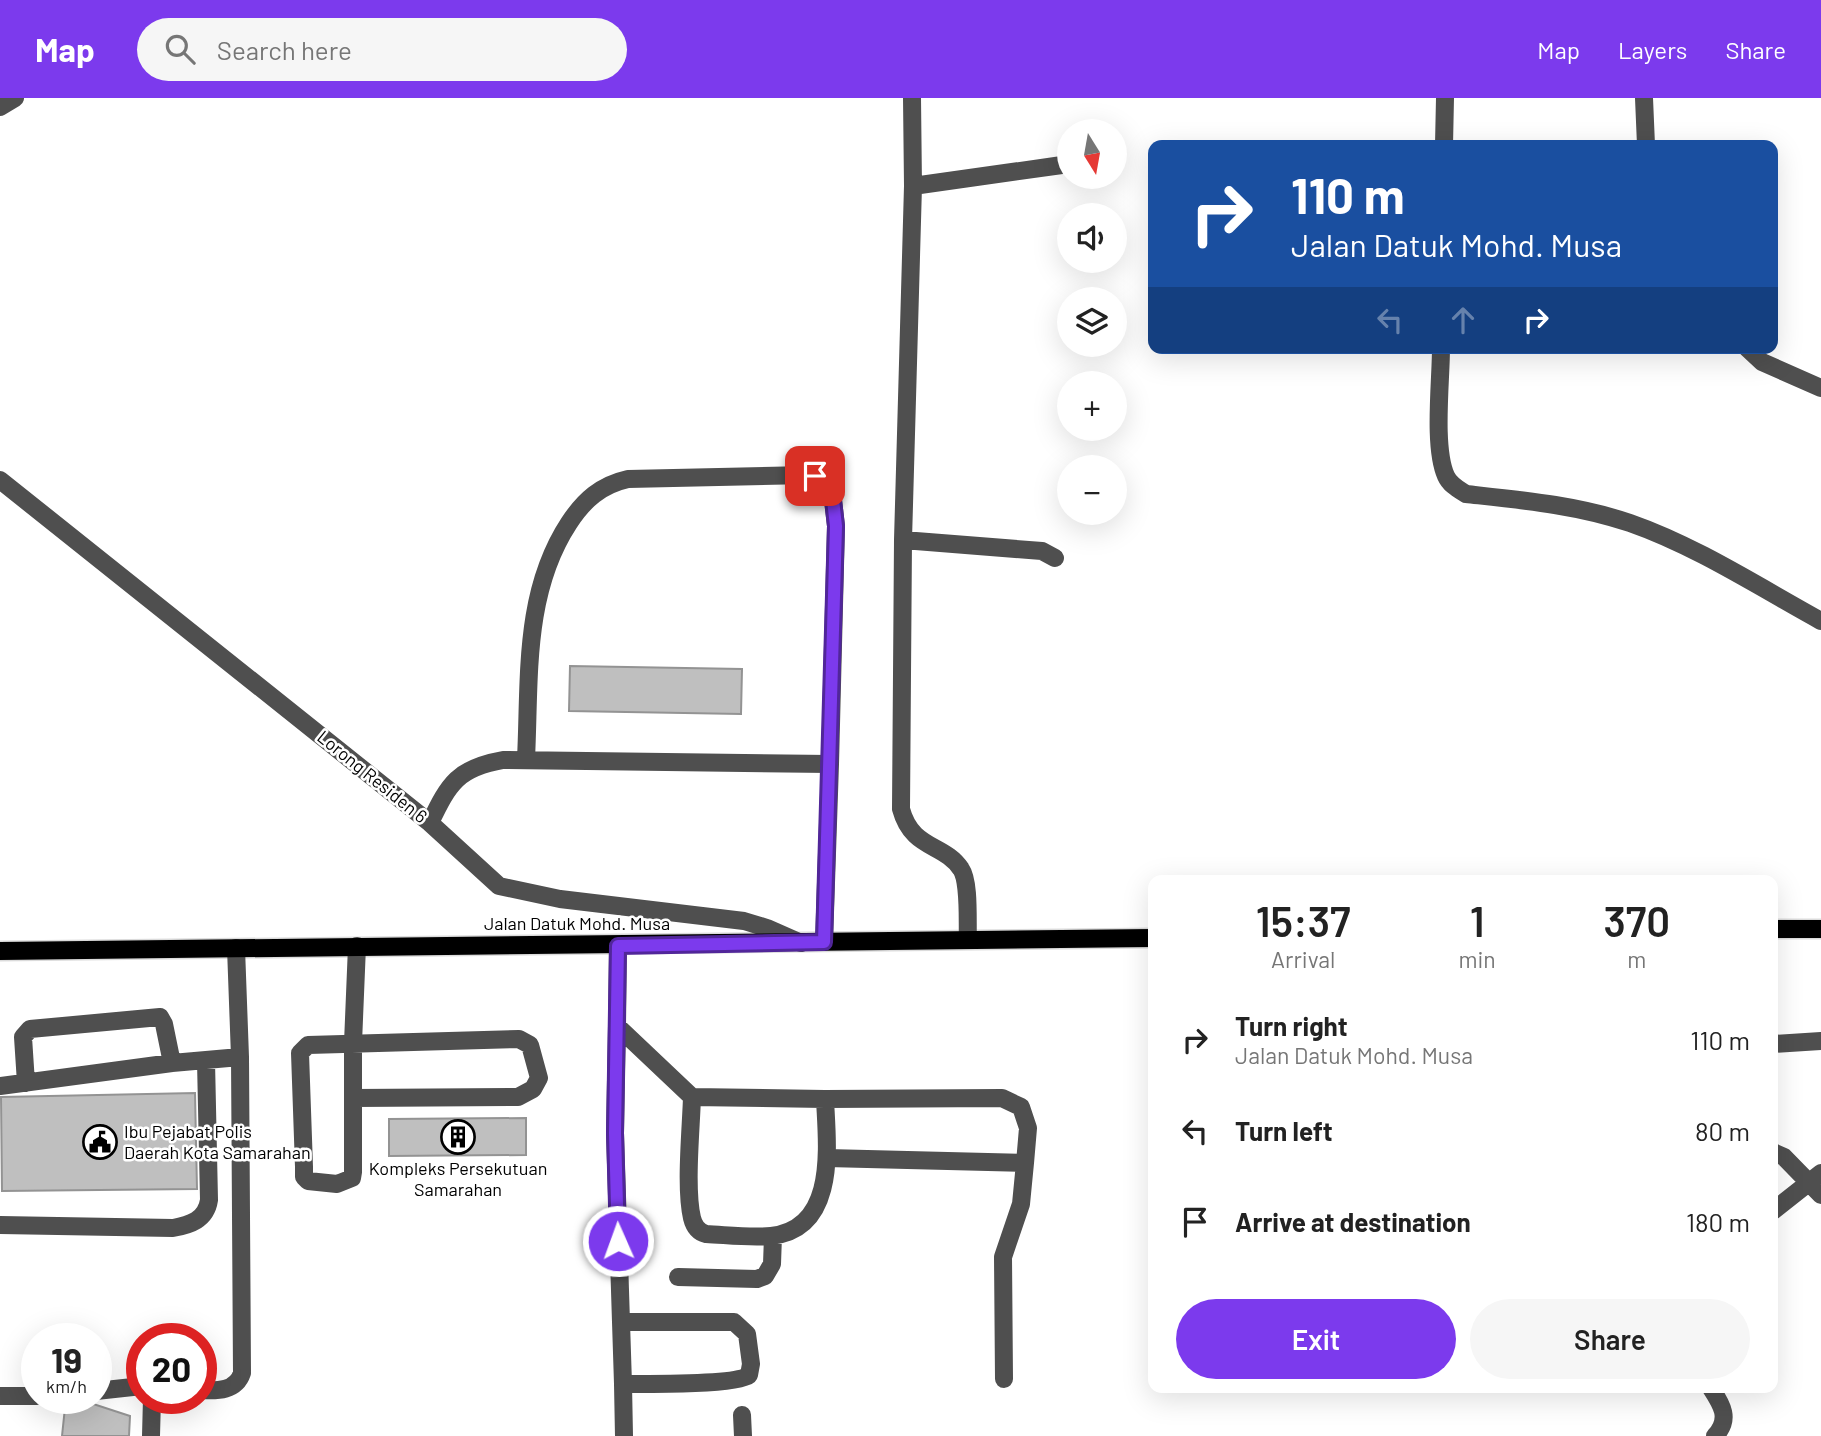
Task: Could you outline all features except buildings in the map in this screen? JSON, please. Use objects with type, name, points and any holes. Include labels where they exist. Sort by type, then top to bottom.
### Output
[{"type":"main road","points":[[1778,929],[1821,929]]},
{"type":"main road","name":"Jalan Datuk Mohd. Musa","points":[[0,951],[1148,938]]},
{"type":"street","points":[[0,107],[15,98]]},
{"type":"street","points":[[912,98],[913,186],[903,540],[901,809],[904,821],[913,833],[960,867],[965,883],[968,940]]},
{"type":"street","points":[[1444,140],[1445,98]]},
{"type":"street","points":[[1644,98],[1646,140]]},
{"type":"street","points":[[913,186],[1057,166]]},
{"type":"street","points":[[1441,354],[1440,445],[1446,478],[1454,487],[1466,494],[1554,504],[1630,523],[1681,546],[1821,621]]},
{"type":"street","points":[[1753,354],[1762,362],[1821,388]]},
{"type":"street","points":[[526,759],[534,610],[552,551],[585,500],[614,483],[628,479],[808,475],[821,478],[832,495],[836,526],[824,942]]},
{"type":"street","name":"Lorong Residen 6","points":[[0,480],[430,823],[499,886],[560,900],[744,921],[768,928],[801,943]]},
{"type":"street","points":[[903,540],[1042,551],[1055,558]]},
{"type":"street","points":[[430,823],[444,792],[466,771],[489,763],[526,759],[830,764]]},
{"type":"street","points":[[354,1098],[518,1097],[534,1089],[539,1078],[533,1049],[519,1039],[353,1043],[308,1045],[300,1053],[304,1177],[308,1181],[337,1184],[352,1178],[353,1043],[357,946]]},
{"type":"street","points":[[618,946],[615,1133],[624,1436]]},
{"type":"street","points":[[217,1391],[234,1386],[242,1373],[240,1057],[236,947]]},
{"type":"street","points":[[26,1083],[23,1037],[30,1028],[160,1017],[164,1024],[172,1063]]},
{"type":"street","points":[[617,1026],[692,1097],[1002,1098],[1021,1107],[1028,1128],[1021,1204],[1003,1257],[1004,1379]]},
{"type":"street","points":[[1778,1044],[1821,1041]]},
{"type":"street","points":[[0,1086],[172,1063],[240,1057]]},
{"type":"street","points":[[0,1225],[173,1228],[192,1224],[199,1219],[204,1215],[209,1200],[206,1061]]},
{"type":"street","points":[[692,1097],[691,1194],[694,1225],[706,1234],[773,1236],[799,1224],[817,1204],[826,1178],[825,1098]]},
{"type":"street","points":[[1778,1154],[1817,1183],[1778,1208]]},
{"type":"street","points":[[827,1158],[1025,1163]]},
{"type":"street","points":[[678,1277],[757,1279],[765,1276],[772,1264],[773,1236]]},
{"type":"street","points":[[621,1322],[734,1322],[747,1334],[751,1364],[749,1375],[743,1379],[623,1384]]},
{"type":"street","points":[[1714,1393],[1725,1416],[1722,1427],[1715,1436]]},
{"type":"street","points":[[0,1396],[21,1396]]},
{"type":"street","points":[[151,1436],[152,1414]]},
{"type":"street","points":[[742,1415],[743,1436]]},
{"type":"place","name":"Kompleks Persekutuan Samarahan","points":[[458,1137]]},
{"type":"place","name":"Ibu Pejabat Polis Daerah Kota Samarahan","points":[[100,1142]]},
{"type":"route","points":[[618,1241],[615,1133],[618,946],[824,942],[836,526],[832,495],[821,478],[815,476]]}]
